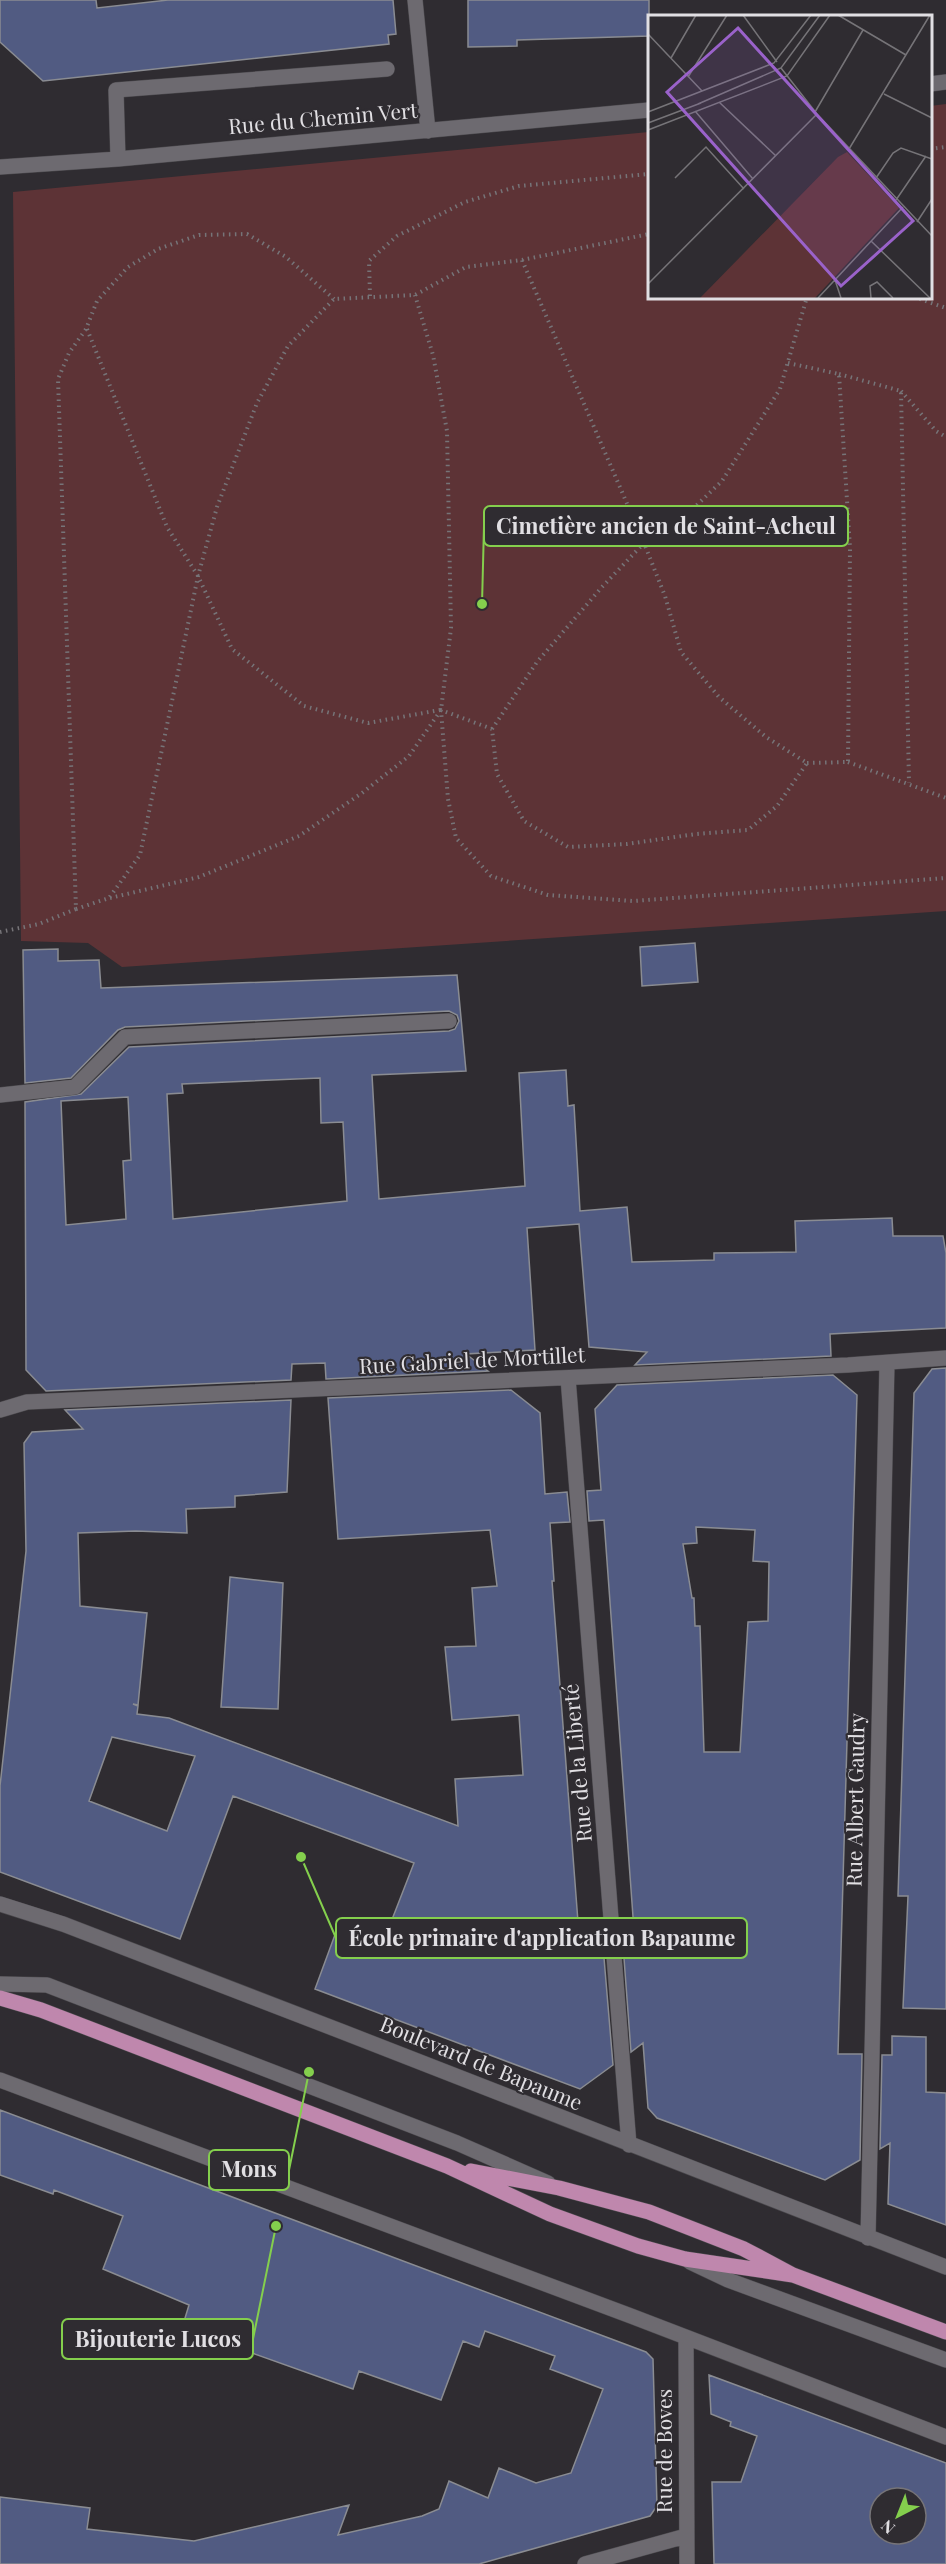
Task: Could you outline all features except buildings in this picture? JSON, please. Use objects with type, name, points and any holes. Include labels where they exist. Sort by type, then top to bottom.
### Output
[{"type":"main road","points":[[0,1998],[41,2010],[447,2166],[550,2214],[638,2246],[685,2259],[793,2275]]},
{"type":"main road","points":[[447,2166],[559,2188],[649,2212],[744,2249],[793,2275],[946,2332]]},
{"type":"street","points":[[416,0],[428,131]]},
{"type":"street","points":[[118,159],[116,90],[387,69]]},
{"type":"street","points":[[931,84],[946,82]]},
{"type":"street","name":"Rue du Chemin Vert","points":[[0,167],[118,159],[648,110]]},
{"type":"street","points":[[0,1095],[75,1088],[125,1037],[449,1021]]},
{"type":"street","name":"Rue Gabriel de Mortillet","points":[[0,1410],[27,1402],[887,1363],[946,1358]]},
{"type":"street","name":"Rue Albert Gaudry","points":[[868,2238],[887,1363]]},
{"type":"street","name":"Rue de la Liberté","points":[[568,1378],[629,2145]]},
{"type":"street","name":"Boulevard de Bapaume","points":[[0,1904],[63,1924],[868,2238],[946,2266]]},
{"type":"street","points":[[0,1984],[47,1985],[457,2143],[559,2188]]},
{"type":"street","points":[[0,2080],[631,2316],[946,2437]]},
{"type":"street","points":[[685,2259],[728,2280],[946,2360]]},
{"type":"street","name":"Rue de Boves","points":[[686,2338],[687,2564]]},
{"type":"street","points":[[585,2564],[686,2536]]},
{"type":"path","points":[[931,149],[946,147]]},
{"type":"path","points":[[370,296],[369,261],[397,236],[465,202],[519,186],[648,174]]},
{"type":"path","points":[[76,909],[58,379],[69,353],[86,329],[97,301],[128,267],[158,249],[199,235],[247,234],[286,257],[334,299]]},
{"type":"path","points":[[109,898],[140,855],[198,576],[217,507],[257,404],[288,346],[334,299],[416,296],[466,267],[522,260],[648,234]]},
{"type":"path","points":[[522,260],[644,543],[664,596],[681,652],[718,697],[766,737],[807,763],[848,762],[946,798]]},
{"type":"path","points":[[416,296],[434,355],[447,431],[451,628],[441,710],[448,800],[456,838],[490,876],[548,895],[633,901],[946,878]]},
{"type":"path","points":[[807,298],[780,389],[722,481],[679,522],[644,543],[537,662],[492,729],[497,774],[524,821],[568,847],[627,844],[696,834],[748,830],[777,806],[807,763]]},
{"type":"path","points":[[917,298],[946,308]]},
{"type":"path","points":[[86,329],[167,526],[198,576],[232,649],[303,705],[368,723],[441,710],[492,729]]},
{"type":"path","points":[[788,363],[901,391],[936,431],[946,437]]},
{"type":"path","points":[[839,374],[850,548],[848,762]]},
{"type":"path","points":[[901,391],[909,783]]},
{"type":"path","points":[[0,932],[39,924],[109,898],[199,877],[299,836],[362,793],[409,756],[441,710]]},
{"type":"shaded area","points":[[946,104],[946,911],[122,967],[88,943],[21,941],[13,192],[648,132],[648,298],[931,298],[931,106]]},
{"type":"place","name":"Cimetière ancien de Saint-Acheul","points":[[482,604]]},
{"type":"place","name":"École primaire d'application Bapaume","points":[[301,1857]]},
{"type":"place","name":"Mons","points":[[309,2072]]},
{"type":"place","name":"Bijouterie Lucos","points":[[276,2226]]}]
